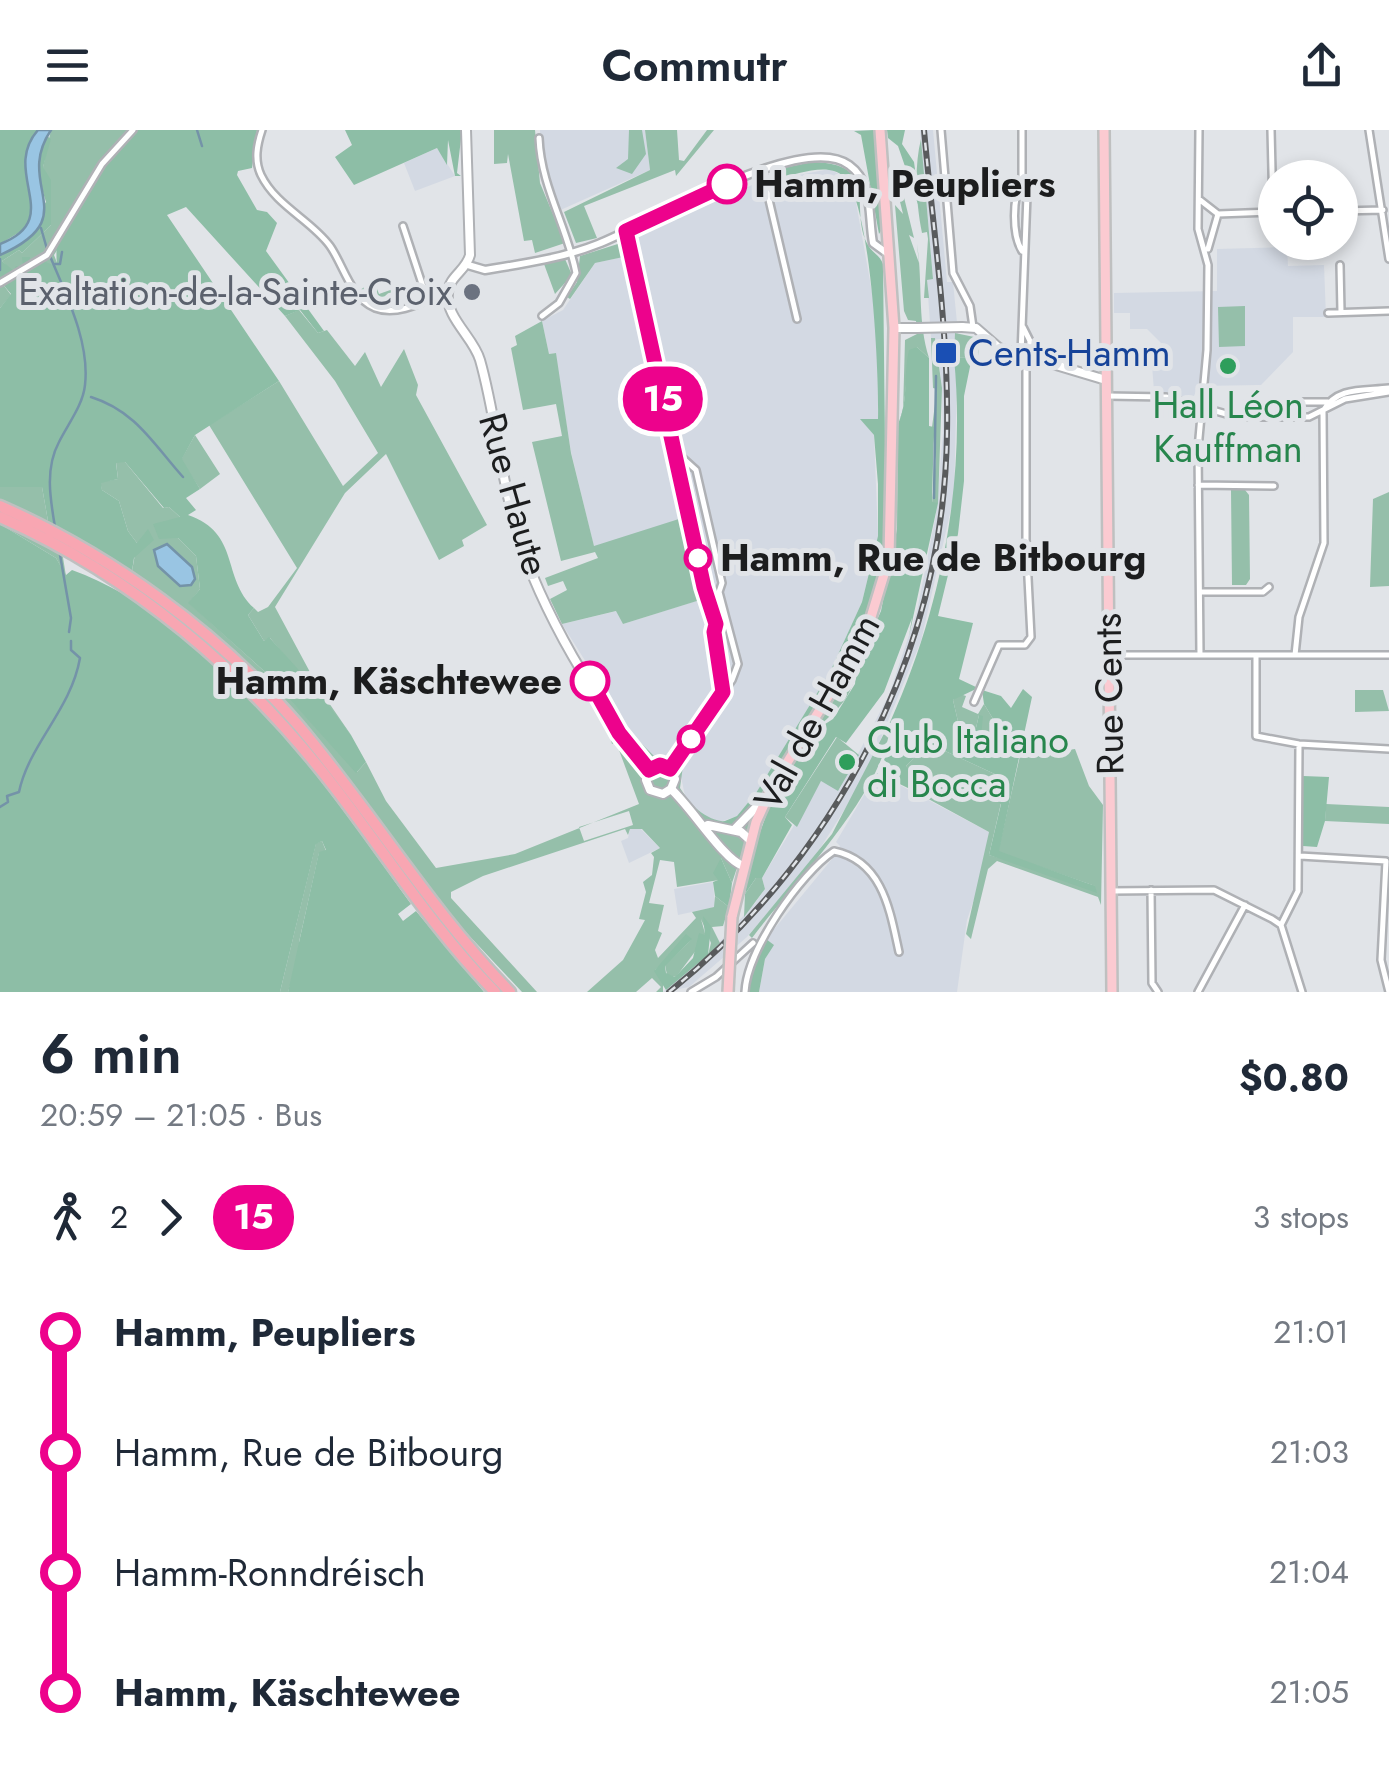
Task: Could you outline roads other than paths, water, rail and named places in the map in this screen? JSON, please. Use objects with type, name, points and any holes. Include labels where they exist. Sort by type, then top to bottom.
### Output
[{"type":"highway","points":[[0,506],[62,536],[151,593],[214,642],[295,722],[453,930],[510,992]]},
{"type":"highway","points":[[0,517],[86,562],[153,607],[207,650],[287,729],[444,935],[496,992]]},
{"type":"main road","points":[[448,291],[454,278],[468,265],[466,130]]},
{"type":"main road","name":"Val de Hamm","points":[[728,992],[732,917],[750,840],[772,787],[852,662],[883,585],[891,529],[894,328],[880,130]]},
{"type":"main road","name":"Rue Cents","points":[[1104,130],[1112,992]]},
{"type":"main road","name":"Rue Haute","points":[[448,291],[451,310],[481,362],[494,436],[525,557],[619,733],[649,770],[646,780],[650,790],[659,794],[672,790],[704,823],[724,856],[743,866]]},
{"type":"main road","points":[[894,328],[973,327],[992,345],[1106,380]]},
{"type":"main road","points":[[649,770],[660,765],[670,769],[675,779],[672,790]]},
{"type":"main road","points":[[734,830],[772,787]]},
{"type":"main road","points":[[704,823],[734,830],[750,840]]},
{"type":"street","points":[[0,283],[52,248],[102,164],[134,130]]},
{"type":"street","points":[[262,130],[256,150],[260,173],[286,206],[330,246],[360,298],[386,311],[448,291]]},
{"type":"street","points":[[942,130],[953,272],[973,314],[973,327]]},
{"type":"street","points":[[974,702],[1000,645],[1025,646],[1031,637],[1025,356],[1030,341],[1022,325],[1022,251],[1027,238],[1028,195],[1022,181],[1022,130]]},
{"type":"street","points":[[1200,130],[1198,229],[1208,252]]},
{"type":"street","points":[[1271,130],[1272,160]]},
{"type":"street","points":[[1369,130],[1389,259]]},
{"type":"street","points":[[539,138],[548,193],[572,252],[573,283],[542,316]]},
{"type":"street","points":[[468,265],[485,270],[572,252],[762,170],[811,158],[848,163],[864,184],[876,247],[891,255]]},
{"type":"street","points":[[762,170],[797,319]]},
{"type":"street","points":[[1022,181],[1016,194],[1016,238],[1022,251]]},
{"type":"street","points":[[1200,200],[1218,214],[1258,213]]},
{"type":"street","points":[[1358,211],[1384,210]]},
{"type":"street","points":[[1200,656],[1200,408],[1208,350],[1208,252],[1218,214]]},
{"type":"street","points":[[403,226],[427,300]]},
{"type":"street","points":[[626,231],[698,558],[710,594],[723,692]]},
{"type":"street","points":[[872,235],[878,241],[890,241]]},
{"type":"street","points":[[1340,265],[1341,313]]},
{"type":"street","points":[[1328,313],[1389,311]]},
{"type":"street","points":[[1107,396],[1157,395],[1237,417],[1289,417],[1311,416],[1345,399],[1389,390]]},
{"type":"street","points":[[1295,655],[1299,617],[1324,542],[1323,411],[1328,402],[1343,392],[1389,390]]},
{"type":"street","points":[[1309,401],[1315,407],[1311,416]]},
{"type":"street","points":[[1289,417],[1284,411],[1286,404],[1328,402]]},
{"type":"street","points":[[1311,416],[1322,430]]},
{"type":"street","points":[[670,769],[738,664],[731,628],[725,622],[719,592],[722,583],[696,470],[674,450]]},
{"type":"street","points":[[679,474],[696,470]]},
{"type":"street","points":[[1198,485],[1274,486]]},
{"type":"street","points":[[698,558],[715,554]]},
{"type":"street","points":[[1200,592],[1263,592],[1269,587]]},
{"type":"street","points":[[710,594],[719,592]]},
{"type":"street","points":[[713,609],[722,606]]},
{"type":"street","points":[[716,624],[725,622]]},
{"type":"street","points":[[1109,655],[1389,655]]},
{"type":"street","points":[[1256,655],[1256,736],[1299,744],[1389,749]]},
{"type":"street","points":[[722,667],[738,664]]},
{"type":"street","points":[[1281,925],[1298,891],[1299,744]]},
{"type":"street","points":[[745,992],[752,954],[766,930],[834,851],[868,868],[880,883],[899,952]]},
{"type":"street","points":[[1300,856],[1388,861],[1381,960],[1388,992]]},
{"type":"street","points":[[1151,890],[1152,983],[1158,992]]},
{"type":"street","points":[[1111,891],[1214,890],[1245,905],[1281,925],[1302,992]]},
{"type":"street","points":[[1198,992],[1245,905]]},
{"type":"street","points":[[691,992],[716,977],[753,943]]},
{"type":"water","points":[[38,130],[51,130],[41,150],[39,168],[44,214],[39,227],[25,241],[0,255],[0,244],[19,234],[28,222],[31,208],[25,162],[28,146]]},
{"type":"water","points":[[167,544],[192,567],[195,579],[191,585],[180,586],[158,566],[154,550]]},
{"type":"waterway","points":[[197,130],[202,146]]},
{"type":"waterway","points":[[41,228],[47,249]]},
{"type":"waterway","points":[[55,264],[60,264],[62,252]]},
{"type":"waterway","points":[[50,256],[75,319],[86,369],[81,400],[52,462],[50,494],[55,527]]},
{"type":"waterway","points":[[0,259],[0,270]]},
{"type":"waterway","points":[[934,498],[936,376]]},
{"type":"waterway","points":[[91,397],[132,420],[183,477]]},
{"type":"waterway","points":[[59,549],[71,618],[69,632]]},
{"type":"waterway","points":[[0,807],[8,802],[7,796],[19,792],[31,758],[68,694],[80,658],[71,650],[71,641]]},
{"type":"railway","points":[[669,992],[729,938],[783,878],[830,813],[870,743],[902,670],[926,593],[941,514],[947,395],[924,130]]},
{"type":"place","name":"Hamm, Peupliers","points":[[727,184]]},
{"type":"place","name":"Exaltation-de-la-Sainte-Croix","points":[[472,292]]},
{"type":"place","name":"Cents-Hamm","points":[[946,353]]},
{"type":"place","name":"Hall Léon Kauffman","points":[[1228,366]]},
{"type":"place","name":"Hamm, Rue de Bitbourg","points":[[698,558]]},
{"type":"place","name":"Hamm, Käschtewee","points":[[590,681]]},
{"type":"place","name":"Club Italiano di Bocca","points":[[847,762]]}]
